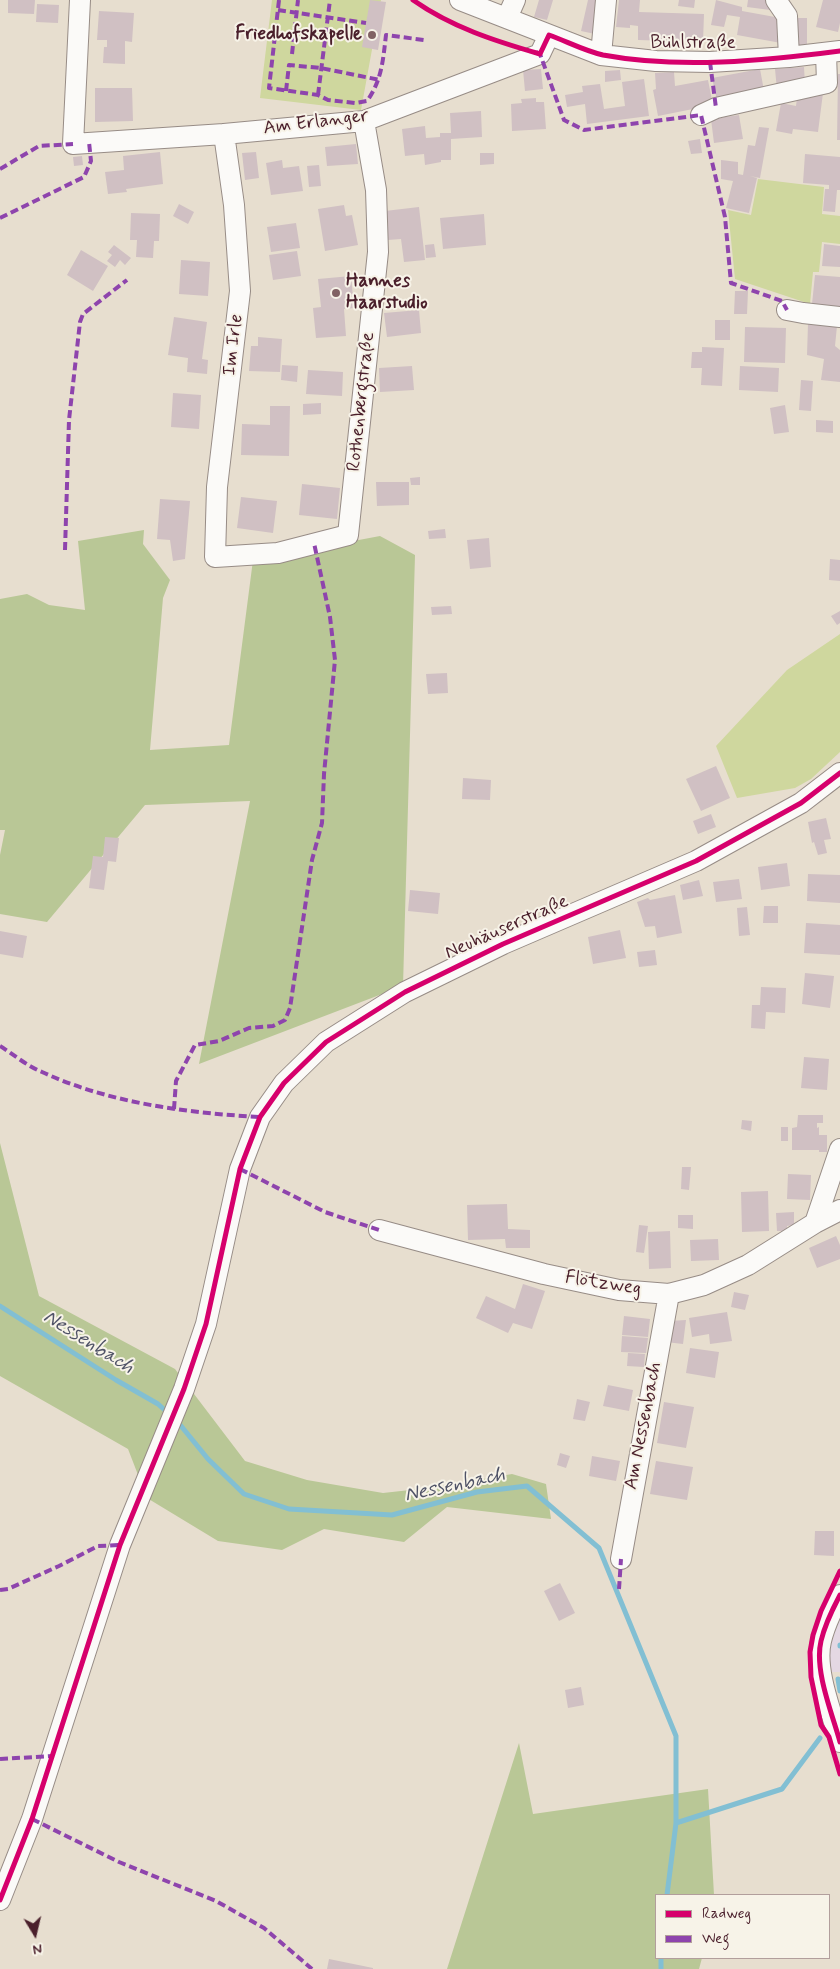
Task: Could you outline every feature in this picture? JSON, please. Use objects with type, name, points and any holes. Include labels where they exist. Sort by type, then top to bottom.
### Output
[{"type":"street","name":"Am Erlanger","points":[[80,0],[73,144],[224,134],[364,121],[484,67],[540,54],[549,35]]},
{"type":"street","name":"Bühlstraße","points":[[460,0],[601,55],[656,61],[683,61],[789,57],[833,52],[827,83],[716,108],[701,115]]},
{"type":"street","points":[[507,18],[515,0]]},
{"type":"street","points":[[601,55],[606,0]]},
{"type":"street","points":[[776,0],[787,16],[789,57]]},
{"type":"street","name":"Rothenbergstraße","points":[[216,557],[278,552],[348,535],[378,252],[376,190],[364,121]]},
{"type":"street","name":"Im Irle","points":[[216,557],[217,487],[240,291],[234,205],[224,134]]},
{"type":"street","points":[[787,310],[840,317]]},
{"type":"street","name":"Neuhäuserstraße","points":[[0,1900],[32,1819],[120,1545],[184,1388],[206,1324],[240,1169],[260,1118],[284,1083],[326,1042],[414,988],[503,944],[696,861],[801,803],[840,774]]},
{"type":"street","points":[[815,1223],[840,1149]]},
{"type":"street","name":"Flötzweg","points":[[379,1230],[544,1274],[619,1290],[670,1294],[704,1285],[748,1265],[815,1223],[840,1210]]},
{"type":"street","name":"Am Nessenbach","points":[[621,1559],[670,1294]]},
{"type":"street","points":[[840,1595],[829,1616],[820,1642],[821,1672],[840,1742]]},
{"type":"shaded area","points":[[840,1616],[840,1672],[832,1672],[828,1654]]},
{"type":"green space","points":[[272,0],[381,0],[361,110],[260,98]]},
{"type":"green space","points":[[758,179],[824,187],[822,214],[840,216],[840,244],[822,242],[819,272],[813,272],[810,304],[735,279],[728,210],[751,215]]},
{"type":"green space","points":[[144,530],[143,544],[170,580],[163,598],[150,750],[229,745],[253,560],[380,536],[415,555],[403,986],[199,1064],[250,801],[145,805],[47,922],[0,914],[0,855],[5,830],[0,830],[0,599],[27,594],[49,605],[85,610],[78,541]]},
{"type":"green space","points":[[840,634],[840,752],[811,779],[795,788],[737,798],[716,746],[787,670]]},
{"type":"green space","points":[[0,1143],[39,1296],[175,1369],[245,1461],[307,1480],[383,1493],[437,1487],[512,1474],[546,1484],[551,1519],[447,1507],[404,1542],[324,1529],[282,1550],[218,1541],[147,1498],[128,1449],[0,1376]]},
{"type":"green space","points":[[519,1743],[533,1814],[708,1789],[714,1894],[655,1894],[655,1959],[702,1959],[699,1969],[447,1969]]},
{"type":"building","points":[[8,0],[35,0],[34,14],[8,13]]},
{"type":"building","name":"Friedhofskapelle","points":[[370,0],[386,2],[378,50],[362,47]]},
{"type":"building","points":[[539,0],[553,0],[547,20],[534,17]]},
{"type":"building","points":[[588,0],[602,0],[595,34],[581,31]]},
{"type":"building","points":[[619,0],[640,0],[639,12],[704,14],[703,42],[638,40],[638,26],[630,25],[630,28],[616,27]]},
{"type":"building","points":[[679,0],[695,0],[694,8],[678,6]]},
{"type":"building","points":[[716,0],[742,7],[742,11],[786,19],[781,43],[737,35],[740,17],[727,15],[724,27],[711,25]]},
{"type":"building","points":[[748,0],[771,0],[770,10],[747,7]]},
{"type":"building","points":[[823,0],[840,0],[838,32],[816,27]]},
{"type":"building","points":[[37,4],[59,5],[58,23],[36,22]]},
{"type":"building","points":[[99,11],[134,13],[132,42],[125,41],[125,64],[103,63],[104,47],[107,47],[107,40],[97,40]]},
{"type":"building","points":[[791,18],[807,18],[807,46],[795,46]]},
{"type":"building","points":[[804,67],[805,85],[777,90],[775,69]]},
{"type":"building","points":[[541,69],[543,89],[525,91],[523,70]]},
{"type":"building","points":[[760,69],[765,96],[718,105],[712,78]]},
{"type":"building","points":[[620,70],[621,80],[605,82],[605,71]]},
{"type":"building","points":[[674,72],[675,86],[708,80],[713,105],[658,116],[653,90],[656,89],[655,73]]},
{"type":"building","points":[[838,74],[840,74],[840,140],[837,140]]},
{"type":"building","points":[[644,79],[649,116],[587,124],[585,104],[567,107],[565,95],[583,92],[582,86],[600,84],[604,109],[625,106],[622,82]]},
{"type":"building","points":[[95,88],[132,88],[133,121],[95,122]]},
{"type":"building","points":[[798,90],[823,93],[818,132],[793,129],[792,134],[776,131],[781,103],[796,106]]},
{"type":"building","points":[[536,98],[536,102],[544,102],[546,129],[512,131],[511,104],[522,103],[521,99]]},
{"type":"building","points":[[481,111],[482,137],[451,139],[451,160],[441,160],[441,162],[425,165],[424,154],[405,156],[402,129],[425,126],[426,138],[440,137],[440,133],[451,133],[450,113]]},
{"type":"building","points":[[739,115],[743,139],[714,143],[711,119]]},
{"type":"building","points":[[759,127],[769,128],[760,178],[750,176],[757,178],[749,213],[726,208],[733,181],[721,179],[721,160],[738,162],[738,174],[743,175],[748,145],[755,146]]},
{"type":"building","points":[[700,139],[702,153],[691,154],[688,141]]},
{"type":"building","points":[[356,144],[358,164],[327,166],[325,147]]},
{"type":"building","points":[[160,152],[163,184],[126,189],[127,192],[108,194],[105,172],[124,170],[123,156]]},
{"type":"building","points":[[256,152],[259,178],[245,180],[242,153]]},
{"type":"building","points":[[480,153],[494,153],[494,164],[480,165]]},
{"type":"building","points":[[805,154],[840,157],[840,190],[837,190],[835,212],[823,211],[825,189],[829,189],[829,185],[803,183]]},
{"type":"building","points":[[82,156],[83,165],[74,166],[73,157]]},
{"type":"building","points":[[282,160],[283,168],[299,166],[303,191],[271,195],[266,163]]},
{"type":"building","points":[[319,165],[321,186],[309,187],[307,166]]},
{"type":"building","points":[[179,204],[194,212],[188,224],[173,216]]},
{"type":"building","points":[[344,205],[346,216],[352,215],[358,245],[325,251],[318,209]]},
{"type":"building","points":[[419,207],[425,260],[404,262],[401,239],[388,240],[385,211]]},
{"type":"building","points":[[131,213],[160,214],[159,241],[154,241],[153,258],[136,257],[137,240],[130,240]]},
{"type":"building","points":[[484,214],[486,245],[443,249],[440,218]]},
{"type":"building","points":[[296,223],[300,248],[271,252],[267,227]]},
{"type":"building","points":[[434,244],[436,257],[426,258],[425,245]]},
{"type":"building","points":[[824,244],[840,246],[840,267],[822,266]]},
{"type":"building","points":[[114,245],[131,258],[125,265],[120,260],[115,267],[107,261],[112,255],[108,252]]},
{"type":"building","points":[[81,250],[108,266],[93,291],[67,275]]},
{"type":"building","points":[[297,251],[301,276],[273,280],[269,255]]},
{"type":"building","points":[[181,260],[210,262],[208,296],[179,294]]},
{"type":"building","points":[[815,275],[840,277],[840,307],[812,304]]},
{"type":"building","name":"Hannes Haarstudio","points":[[351,276],[354,308],[344,309],[346,336],[316,338],[313,308],[321,307],[318,279]]},
{"type":"building","points":[[735,291],[748,291],[747,314],[734,314]]},
{"type":"building","points":[[419,310],[421,333],[387,337],[384,313]]},
{"type":"building","points":[[174,317],[207,322],[202,359],[208,360],[207,374],[187,372],[188,358],[168,355]]},
{"type":"building","points":[[715,320],[730,320],[730,340],[715,340]]},
{"type":"building","points":[[808,324],[837,326],[835,346],[840,350],[840,382],[821,380],[824,359],[807,355]]},
{"type":"building","points":[[745,327],[786,328],[785,363],[744,362]]},
{"type":"building","points":[[258,337],[282,339],[280,372],[249,371],[251,346],[258,346]]},
{"type":"building","points":[[702,347],[724,348],[722,386],[701,385],[702,368],[691,368],[692,352],[702,352]]},
{"type":"building","points":[[282,365],[298,366],[297,382],[281,380]]},
{"type":"building","points":[[412,366],[414,390],[380,392],[379,368]]},
{"type":"building","points":[[740,366],[779,368],[778,392],[739,390]]},
{"type":"building","points":[[308,370],[343,372],[342,396],[306,394]]},
{"type":"building","points":[[801,380],[813,381],[811,411],[799,410]]},
{"type":"building","points":[[173,393],[201,395],[199,429],[171,427]]},
{"type":"building","points":[[321,403],[321,414],[303,415],[303,404]]},
{"type":"building","points":[[785,405],[789,432],[774,434],[770,408]]},
{"type":"building","points":[[270,406],[290,406],[289,456],[241,455],[242,424],[270,425]]},
{"type":"building","points":[[816,420],[833,421],[833,433],[816,432]]},
{"type":"building","points":[[420,477],[420,485],[411,485],[410,478]]},
{"type":"building","points":[[376,482],[409,482],[409,505],[377,506]]},
{"type":"building","points":[[302,484],[340,488],[337,519],[299,515]]},
{"type":"building","points":[[241,497],[277,501],[273,533],[237,528]]},
{"type":"building","points":[[160,499],[190,501],[185,559],[173,561],[170,540],[157,539]]},
{"type":"building","points":[[445,529],[446,538],[429,539],[428,531]]},
{"type":"building","points":[[489,538],[491,567],[470,569],[467,540]]},
{"type":"building","points":[[830,559],[840,560],[840,581],[829,580]]},
{"type":"building","points":[[451,606],[452,614],[432,615],[431,607]]},
{"type":"building","points":[[840,611],[840,623],[837,625],[831,616]]},
{"type":"building","points":[[447,673],[448,693],[428,694],[426,674]]},
{"type":"building","points":[[716,766],[730,798],[701,811],[686,779]]},
{"type":"building","points":[[463,778],[491,780],[490,800],[462,799]]},
{"type":"building","points":[[711,814],[716,827],[698,834],[693,821]]},
{"type":"building","points":[[826,818],[831,839],[824,840],[827,853],[818,855],[814,842],[812,843],[808,822]]},
{"type":"building","points":[[105,837],[119,838],[116,862],[108,861],[104,890],[89,888],[93,856],[103,857]]},
{"type":"building","points":[[787,863],[790,886],[761,890],[758,867]]},
{"type":"building","points":[[808,874],[840,875],[840,903],[807,901]]},
{"type":"building","points":[[739,879],[742,899],[716,902],[713,882]]},
{"type":"building","points":[[699,880],[703,896],[683,900],[680,885]]},
{"type":"building","points":[[410,890],[440,893],[438,914],[408,911]]},
{"type":"building","points":[[675,895],[682,933],[657,938],[655,926],[645,927],[637,902],[648,898],[650,900]]},
{"type":"building","points":[[764,906],[778,906],[778,923],[763,923]]},
{"type":"building","points":[[747,907],[750,935],[739,936],[737,908]]},
{"type":"building","points":[[806,923],[840,925],[840,955],[804,953]]},
{"type":"building","points":[[620,930],[626,958],[593,964],[588,937]]},
{"type":"building","points":[[0,931],[27,936],[23,958],[0,954]]},
{"type":"building","points":[[655,950],[657,965],[639,967],[637,952]]},
{"type":"building","points":[[805,973],[834,976],[830,1008],[802,1004]]},
{"type":"building","points":[[761,987],[786,988],[785,1013],[766,1012],[765,1029],[751,1028],[752,1005],[760,1005]]},
{"type":"building","points":[[804,1057],[829,1059],[827,1090],[801,1088]]},
{"type":"building","points":[[798,1115],[823,1115],[823,1123],[817,1123],[817,1128],[819,1127],[819,1135],[827,1135],[827,1152],[819,1152],[819,1150],[792,1150],[792,1128],[797,1127]]},
{"type":"building","points":[[742,1120],[752,1121],[751,1131],[741,1129]]},
{"type":"building","points":[[781,1127],[788,1127],[788,1141],[781,1141]]},
{"type":"building","points":[[682,1167],[691,1167],[689,1190],[681,1189]]},
{"type":"building","points":[[788,1174],[811,1175],[810,1200],[787,1199]]},
{"type":"building","points":[[768,1191],[769,1231],[742,1232],[741,1192]]},
{"type":"building","points":[[507,1204],[508,1229],[530,1230],[530,1248],[506,1248],[505,1239],[468,1240],[467,1205]]},
{"type":"building","points":[[794,1212],[794,1225],[787,1226],[787,1231],[777,1231],[776,1213]]},
{"type":"building","points":[[678,1215],[693,1215],[693,1229],[678,1228]]},
{"type":"building","points":[[639,1225],[648,1226],[644,1253],[636,1252]]},
{"type":"building","points":[[670,1231],[671,1268],[649,1269],[648,1232]]},
{"type":"building","points":[[836,1236],[840,1245],[840,1259],[817,1268],[809,1248]]},
{"type":"building","points":[[718,1239],[719,1260],[691,1261],[690,1240]]},
{"type":"building","points":[[523,1284],[545,1291],[532,1329],[513,1323],[508,1333],[476,1318],[486,1296],[515,1309]]},
{"type":"building","points":[[734,1292],[749,1295],[745,1310],[731,1307]]},
{"type":"building","points":[[727,1312],[732,1341],[710,1344],[709,1334],[692,1337],[689,1318]]},
{"type":"building","points":[[624,1316],[650,1319],[648,1337],[622,1335]]},
{"type":"building","points":[[686,1320],[683,1344],[666,1342],[669,1321]]},
{"type":"building","points":[[622,1336],[648,1338],[646,1353],[621,1352]]},
{"type":"building","points":[[690,1348],[719,1352],[715,1378],[686,1373]]},
{"type":"building","points":[[628,1353],[645,1354],[644,1367],[627,1366]]},
{"type":"building","points":[[608,1385],[633,1390],[629,1411],[603,1406]]},
{"type":"building","points":[[577,1399],[590,1402],[585,1421],[573,1419]]},
{"type":"building","points":[[664,1402],[694,1407],[686,1448],[657,1443]]},
{"type":"building","points":[[560,1453],[570,1456],[566,1468],[557,1465]]},
{"type":"building","points":[[592,1456],[620,1461],[616,1481],[589,1476]]},
{"type":"building","points":[[656,1461],[693,1467],[687,1500],[650,1494]]},
{"type":"building","points":[[815,1531],[834,1531],[834,1556],[814,1555]]},
{"type":"building","points":[[560,1583],[575,1613],[559,1621],[544,1591]]},
{"type":"building","points":[[581,1687],[584,1705],[568,1708],[565,1690]]},
{"type":"building","points":[[329,1959],[373,1968],[373,1969],[327,1969]]},
{"type":"waterway","name":"Nessenbach","points":[[0,1306],[116,1380],[158,1404],[168,1413]]},
{"type":"waterway","name":"Nessenbach","points":[[177,1421],[208,1459],[244,1494],[289,1509],[392,1515],[477,1492],[527,1486],[599,1548],[676,1736],[676,1823],[667,1894]]},
{"type":"waterway","points":[[838,1679],[840,1691]]},
{"type":"waterway","points":[[676,1823],[782,1789],[820,1738]]},
{"type":"waterway","name":"Nessenbach","points":[[661,1959],[661,1969]]},
{"type":"marked path","points":[[279,0],[269,88],[318,95],[328,100],[355,103],[367,101],[379,77],[386,35],[424,40]]},
{"type":"marked path","points":[[292,54],[298,0]]},
{"type":"marked path","points":[[318,95],[330,0]]},
{"type":"marked path","points":[[278,10],[366,23]]},
{"type":"marked path","points":[[536,52],[540,54],[564,120],[584,130],[701,115],[725,217],[731,283],[782,301],[787,310]]},
{"type":"marked path","points":[[710,62],[716,108]]},
{"type":"marked path","points":[[286,91],[289,65],[321,68],[380,80]]},
{"type":"marked path","points":[[0,218],[84,177],[91,161],[89,142]]},
{"type":"marked path","points":[[0,169],[39,146],[73,144]]},
{"type":"marked path","points":[[65,550],[69,420],[80,322],[83,314],[127,280]]},
{"type":"marked path","points":[[174,1109],[176,1081],[195,1045],[219,1041],[249,1028],[273,1026],[285,1020],[290,1008],[312,860],[322,823],[324,774],[335,660],[330,617],[314,543]]},
{"type":"marked path","points":[[0,1046],[36,1069],[94,1092],[149,1105],[205,1113],[260,1117]]},
{"type":"marked path","points":[[240,1169],[325,1212],[379,1230]]},
{"type":"marked path","points":[[0,1590],[8,1589],[98,1546],[120,1545]]},
{"type":"marked path","points":[[619,1589],[621,1559]]},
{"type":"marked path","points":[[0,1759],[53,1756]]},
{"type":"marked path","points":[[32,1819],[119,1862],[216,1901],[264,1928],[312,1969]]},
{"type":"cycle path","points":[[413,0],[458,26],[540,54],[549,35],[603,55],[661,62],[722,62],[782,58],[840,51]]},
{"type":"cycle path","points":[[0,1900],[32,1819],[120,1545],[184,1389],[206,1324],[240,1169],[260,1117],[284,1083],[326,1042],[405,992],[503,944],[696,861],[801,803],[840,773]]},
{"type":"cycle path","points":[[840,1571],[821,1611],[813,1635],[810,1652],[811,1677],[821,1725],[829,1737],[840,1774]]},
{"type":"cycle path","points":[[840,1595],[825,1629],[819,1652],[825,1692],[840,1742]]},
{"type":"place","name":"Friedhofskapelle","points":[[372,35]]},
{"type":"place","name":"Hannes Haarstudio","points":[[336,293]]}]
